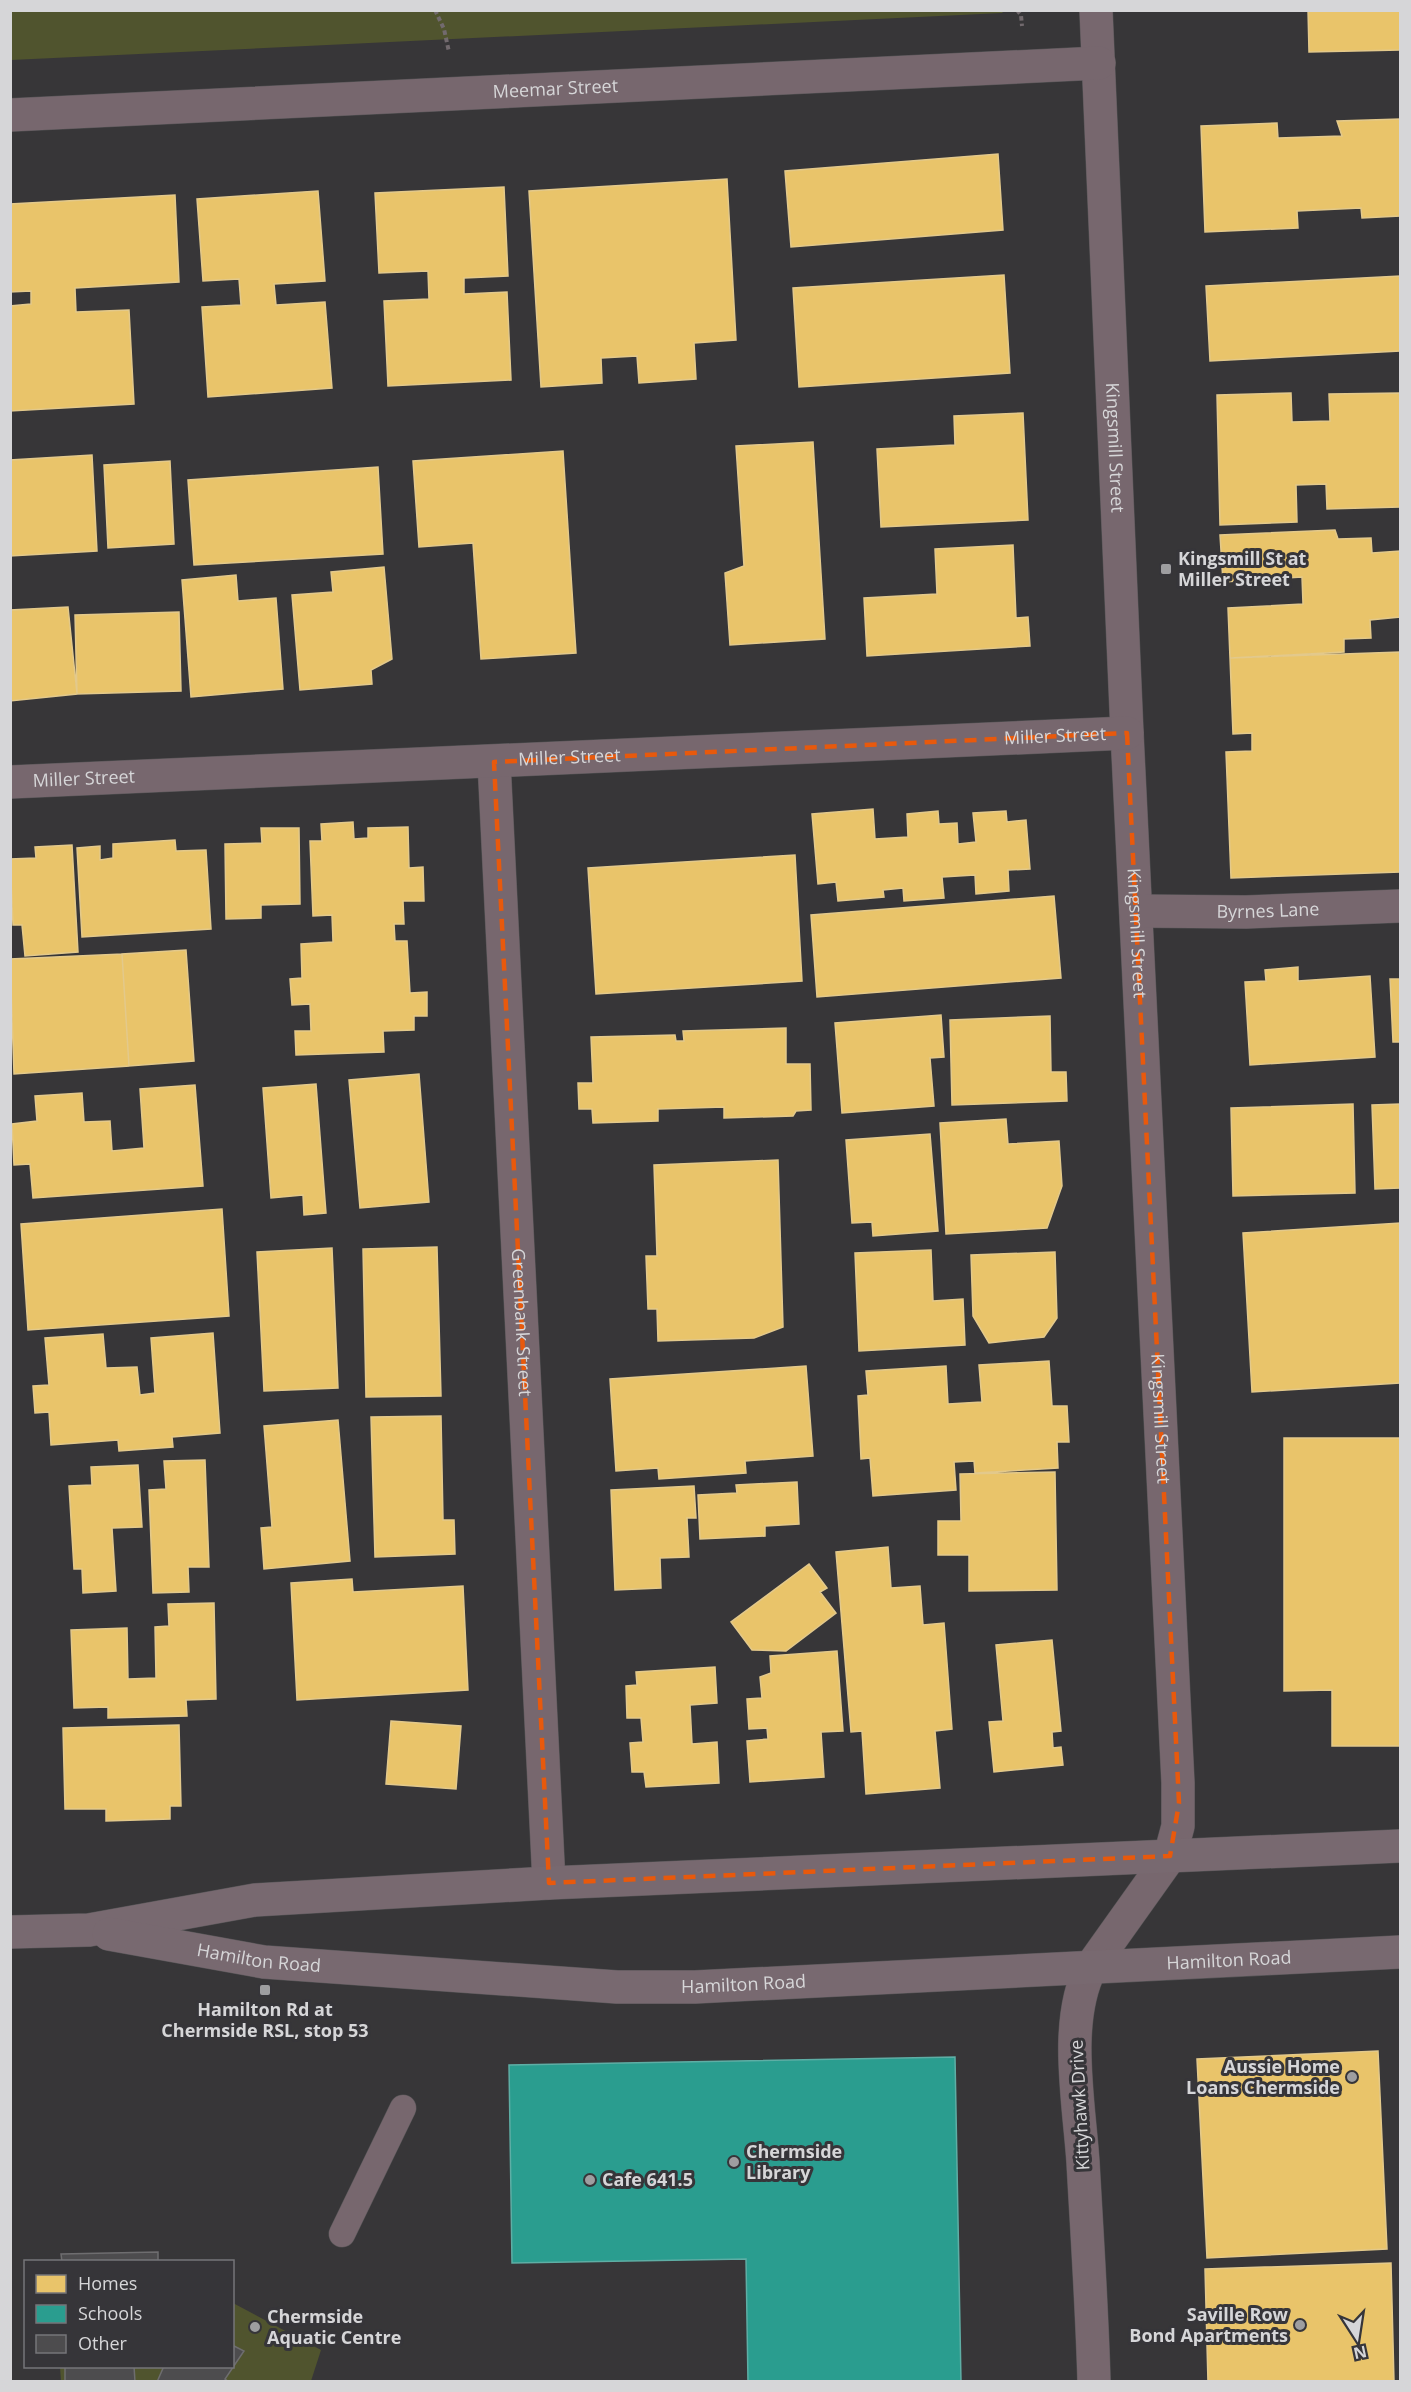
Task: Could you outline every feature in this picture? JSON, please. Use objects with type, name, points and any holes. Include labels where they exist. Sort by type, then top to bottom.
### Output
[{"type":"main road","name":"Hamilton Road","points":[[10,1932],[89,1930],[255,1900],[549,1883],[1401,1846]]},
{"type":"main road","name":"Hamilton Road","points":[[89,1930],[264,1962],[617,1987],[695,1987],[1401,1952]]},
{"type":"street","name":"Kingsmill Street","points":[[1096,10],[1127,733],[1179,1803],[1178,1826],[1170,1856]]},
{"type":"street","name":"Meemar Street","points":[[10,115],[1099,63]]},
{"type":"street","name":"Miller Street","points":[[10,782],[1127,733]]},
{"type":"street","name":"Greenbank Street","points":[[494,762],[549,1883]]},
{"type":"street","name":"Byrnes Lane","points":[[1136,911],[1246,912],[1401,906]]},
{"type":"street","name":"Kittyhawk Drive","points":[[1094,2382],[1076,2028],[1081,1986],[1091,1967],[1170,1856]]},
{"type":"lane","points":[[342,2234],[403,2108]]},
{"type":"path","points":[[435,10],[444,29],[450,60]]},
{"type":"path","points":[[1017,10],[1022,15]]},
{"type":"highlighted area","points":[[1127,733],[1179,1803],[1170,1856],[549,1883],[494,762]]},
{"type":"green space","points":[[10,11],[1004,11],[1002,13],[11,60]]},
{"type":"green space","name":"Chermside Aquatic Centre","points":[[234,2304],[321,2350],[311,2381],[61,2381],[60,2368],[234,2368]]},
{"type":"building: Homes","points":[[1308,10],[1400,10],[1400,50],[1309,52]]},
{"type":"building: Homes","points":[[1400,119],[1400,216],[1362,218],[1361,208],[1297,211],[1298,228],[1205,232],[1201,126],[1277,123],[1278,138],[1342,136],[1337,121]]},
{"type":"building: Homes","points":[[998,154],[1003,230],[791,247],[785,171]]},
{"type":"building: Homes","points":[[727,179],[736,340],[694,343],[696,379],[639,383],[637,356],[601,358],[602,383],[541,387],[529,191]]},
{"type":"building: Homes","points":[[504,187],[508,276],[464,278],[464,294],[507,292],[511,380],[388,386],[384,301],[429,299],[428,271],[379,273],[375,193]]},
{"type":"building: Homes","points":[[318,191],[325,281],[274,284],[276,305],[325,302],[332,388],[208,397],[202,307],[241,305],[239,279],[203,281],[197,199]]},
{"type":"building: Homes","points":[[175,195],[179,282],[75,288],[76,312],[129,310],[134,404],[10,411],[10,306],[31,304],[31,291],[10,292],[10,204]]},
{"type":"building: Homes","points":[[1004,275],[1010,373],[799,387],[793,288]]},
{"type":"building: Homes","points":[[1400,276],[1400,351],[1210,361],[1206,286]]},
{"type":"building: Homes","points":[[1291,393],[1292,422],[1330,421],[1329,394],[1400,393],[1400,507],[1327,509],[1326,484],[1296,485],[1297,522],[1220,525],[1217,395]]},
{"type":"building: Homes","points":[[1023,413],[1028,520],[881,527],[877,449],[955,445],[954,416]]},
{"type":"building: Homes","points":[[813,442],[825,639],[730,645],[725,573],[744,566],[736,446]]},
{"type":"building: Homes","points":[[563,451],[576,653],[481,659],[473,543],[419,547],[413,461]]},
{"type":"building: Homes","points":[[92,455],[97,551],[10,556],[10,460]]},
{"type":"building: Homes","points":[[170,461],[174,544],[108,548],[104,465]]},
{"type":"building: Homes","points":[[378,467],[383,554],[194,565],[188,480]]},
{"type":"building: Homes","points":[[1335,530],[1338,539],[1371,538],[1372,553],[1400,551],[1400,617],[1370,620],[1371,638],[1344,639],[1344,652],[1230,658],[1228,608],[1303,604],[1302,577],[1223,582],[1220,535]]},
{"type":"building: Homes","points":[[1013,545],[1016,618],[1028,617],[1030,646],[867,656],[864,598],[937,594],[935,549]]},
{"type":"building: Homes","points":[[384,567],[392,659],[371,670],[372,684],[300,690],[292,595],[333,592],[331,572]]},
{"type":"building: Homes","points":[[236,575],[238,601],[276,598],[283,689],[191,697],[182,580]]},
{"type":"building: Homes","points":[[68,607],[77,694],[10,701],[10,610]]},
{"type":"building: Homes","points":[[179,612],[181,691],[77,694],[75,615]]},
{"type":"building: Homes","points":[[1400,652],[1400,872],[1231,878],[1226,752],[1252,751],[1252,733],[1233,734],[1230,658]]},
{"type":"building: Homes","points":[[873,809],[875,839],[908,837],[907,814],[938,811],[939,824],[957,823],[958,844],[976,842],[973,813],[1006,811],[1007,822],[1026,820],[1030,869],[1008,870],[1009,891],[976,894],[975,875],[942,877],[944,898],[904,901],[903,888],[883,890],[884,897],[838,901],[836,882],[818,884],[812,814]]},
{"type":"building: Homes","points":[[353,822],[354,839],[368,838],[368,828],[408,827],[409,868],[423,867],[424,901],[403,901],[404,924],[394,924],[395,941],[407,941],[410,993],[427,992],[427,1016],[414,1016],[414,1030],[383,1031],[384,1052],[296,1055],[295,1031],[311,1031],[310,1004],[292,1005],[290,979],[302,978],[301,944],[333,942],[332,915],[313,916],[310,841],[322,841],[321,824]]},
{"type":"building: Homes","points":[[261,828],[299,828],[300,904],[261,905],[261,918],[226,919],[225,844],[262,843]]},
{"type":"building: Homes","points":[[175,840],[176,851],[206,850],[211,929],[82,937],[77,848],[100,846],[100,860],[113,858],[113,844]]},
{"type":"building: Homes","points":[[72,845],[78,952],[25,956],[22,925],[13,925],[10,859],[36,858],[35,847]]},
{"type":"building: Homes","points":[[795,855],[802,981],[596,994],[588,868]]},
{"type":"building: Homes","points":[[1054,896],[1061,978],[817,997],[811,915]]},
{"type":"building: Homes","points":[[186,950],[194,1061],[129,1066],[122,954]]},
{"type":"building: Homes","points":[[122,954],[129,1066],[14,1074],[10,959]]},
{"type":"building: Homes","points":[[1298,967],[1298,981],[1370,976],[1375,1057],[1250,1065],[1245,982],[1266,981],[1265,970]]},
{"type":"building: Homes","points":[[1390,979],[1400,979],[1400,1042],[1393,1042]]},
{"type":"building: Homes","points":[[941,1015],[944,1057],[930,1058],[934,1106],[842,1113],[835,1023]]},
{"type":"building: Homes","points":[[1050,1016],[1051,1072],[1066,1072],[1067,1101],[952,1105],[950,1020]]},
{"type":"building: Homes","points":[[786,1028],[786,1064],[810,1064],[811,1110],[796,1111],[793,1116],[724,1118],[724,1107],[658,1109],[658,1121],[593,1123],[592,1109],[579,1109],[578,1083],[593,1083],[591,1037],[675,1035],[676,1041],[684,1041],[683,1031]]},
{"type":"building: Homes","points":[[419,1074],[429,1202],[360,1208],[349,1080]]},
{"type":"building: Homes","points":[[316,1084],[326,1213],[304,1215],[303,1195],[271,1198],[263,1088]]},
{"type":"building: Homes","points":[[195,1085],[203,1186],[33,1198],[30,1164],[14,1165],[12,1124],[37,1121],[35,1096],[82,1093],[84,1122],[110,1121],[112,1151],[144,1148],[140,1089]]},
{"type":"building: Homes","points":[[1353,1104],[1355,1193],[1233,1196],[1231,1108]]},
{"type":"building: Homes","points":[[1400,1104],[1400,1188],[1375,1189],[1372,1105]]},
{"type":"building: Homes","points":[[1006,1119],[1008,1144],[1059,1141],[1062,1186],[1047,1228],[946,1234],[940,1123]]},
{"type":"building: Homes","points":[[930,1134],[938,1231],[873,1236],[872,1222],[852,1223],[846,1140]]},
{"type":"building: Homes","points":[[778,1160],[783,1327],[754,1338],[658,1341],[657,1309],[648,1309],[646,1256],[657,1256],[654,1165]]},
{"type":"building: Homes","points":[[222,1209],[229,1316],[28,1330],[21,1224]]},
{"type":"building: Homes","points":[[1400,1223],[1400,1383],[1252,1392],[1243,1233]]},
{"type":"building: Homes","points":[[437,1247],[441,1396],[366,1397],[363,1249]]},
{"type":"building: Homes","points":[[332,1248],[338,1388],[264,1391],[257,1252]]},
{"type":"building: Homes","points":[[931,1250],[933,1301],[963,1299],[965,1345],[859,1351],[855,1253]]},
{"type":"building: Homes","points":[[1055,1252],[1057,1318],[1044,1337],[989,1343],[973,1316],[971,1255]]},
{"type":"building: Homes","points":[[213,1333],[220,1433],[172,1437],[173,1447],[119,1451],[118,1440],[51,1445],[49,1412],[35,1413],[33,1386],[49,1385],[45,1338],[103,1334],[106,1368],[137,1367],[140,1395],[155,1393],[151,1338]]},
{"type":"building: Homes","points":[[1049,1361],[1052,1406],[1067,1406],[1069,1442],[1057,1442],[1058,1468],[975,1473],[974,1461],[954,1462],[956,1490],[873,1496],[870,1458],[861,1459],[858,1396],[868,1395],[866,1371],[946,1366],[948,1404],[982,1402],[979,1365]]},
{"type":"building: Homes","points":[[806,1366],[813,1456],[745,1461],[746,1473],[659,1479],[658,1468],[616,1471],[610,1379]]},
{"type":"building: Homes","points":[[441,1416],[443,1520],[454,1520],[455,1554],[375,1557],[371,1417]]},
{"type":"building: Homes","points":[[338,1420],[350,1561],[264,1569],[261,1528],[272,1527],[264,1426]]},
{"type":"building: Homes","points":[[1284,1438],[1400,1438],[1400,1746],[1332,1746],[1332,1690],[1284,1691]]},
{"type":"building: Homes","points":[[205,1460],[209,1567],[188,1567],[189,1592],[153,1593],[149,1490],[166,1489],[164,1461]]},
{"type":"building: Homes","points":[[138,1465],[142,1527],[112,1528],[116,1591],[83,1593],[82,1569],[74,1569],[69,1486],[92,1485],[91,1467]]},
{"type":"building: Homes","points":[[1055,1472],[1057,1590],[969,1591],[969,1555],[938,1555],[938,1521],[961,1521],[960,1474]]},
{"type":"building: Homes","points":[[797,1482],[799,1524],[765,1526],[765,1536],[700,1539],[698,1495],[737,1493],[736,1485]]},
{"type":"building: Homes","points":[[694,1486],[696,1518],[687,1518],[689,1557],[660,1558],[661,1588],[615,1590],[611,1490]]},
{"type":"building: Homes","points":[[888,1547],[891,1588],[920,1586],[923,1625],[944,1623],[952,1729],[935,1731],[940,1788],[866,1794],[862,1731],[851,1732],[836,1552]]},
{"type":"building: Homes","points":[[809,1564],[827,1588],[820,1592],[836,1613],[786,1651],[752,1650],[731,1622]]},
{"type":"building: Homes","points":[[352,1579],[353,1592],[463,1586],[468,1690],[297,1700],[291,1583]]},
{"type":"building: Homes","points":[[214,1603],[216,1699],[186,1700],[187,1716],[108,1718],[108,1707],[74,1708],[71,1630],[127,1628],[128,1679],[156,1678],[155,1627],[169,1626],[168,1604]]},
{"type":"building: Homes","points":[[1052,1640],[1061,1731],[1052,1732],[1053,1748],[1061,1747],[1063,1765],[994,1772],[989,1722],[1003,1721],[996,1645]]},
{"type":"building: Homes","points":[[837,1651],[843,1731],[821,1732],[824,1777],[750,1782],[747,1741],[768,1739],[767,1728],[749,1729],[747,1699],[762,1698],[760,1677],[771,1673],[770,1656]]},
{"type":"building: Homes","points":[[715,1667],[717,1703],[690,1705],[692,1744],[717,1742],[719,1783],[646,1787],[644,1772],[632,1772],[630,1743],[643,1742],[641,1718],[627,1718],[626,1686],[637,1685],[636,1672]]},
{"type":"building: Homes","points":[[391,1721],[461,1726],[456,1789],[386,1784]]},
{"type":"building: Homes","points":[[179,1725],[181,1806],[170,1806],[170,1819],[106,1821],[106,1809],[65,1809],[63,1728]]},
{"type":"building: Homes","points":[[1378,2051],[1387,2249],[1207,2258],[1197,2059]]},
{"type":"building: Homes","name":"Saville Row Bond Apartments","points":[[1391,2263],[1394,2382],[1208,2382],[1205,2269]]},
{"type":"building: Schools","name":"Chermside Library","points":[[955,2057],[961,2382],[748,2382],[746,2259],[512,2263],[509,2065]]},
{"type":"building: Other","points":[[158,2252],[158,2260],[62,2260],[61,2254]]},
{"type":"building: Other","points":[[234,2346],[244,2351],[234,2366]]},
{"type":"building: Other","points":[[65,2368],[134,2368],[135,2382],[65,2382]]},
{"type":"building: Other","points":[[163,2368],[232,2368],[225,2379],[229,2382],[157,2382]]},
{"type":"place","name":"Kingsmill St at Miller Street","points":[[1166,569]]},
{"type":"place","name":"Hamilton Rd at Chermside RSL, stop 53","points":[[265,1990]]},
{"type":"place","name":"Aussie Home Loans Chermside","points":[[1352,2077]]},
{"type":"place","name":"Chermside Library","points":[[734,2162]]},
{"type":"place","name":"Cafe 641.5","points":[[590,2180]]},
{"type":"place","name":"Saville Row Bond Apartments","points":[[1300,2325]]},
{"type":"place","name":"Chermside Aquatic Centre","points":[[255,2327]]}]
